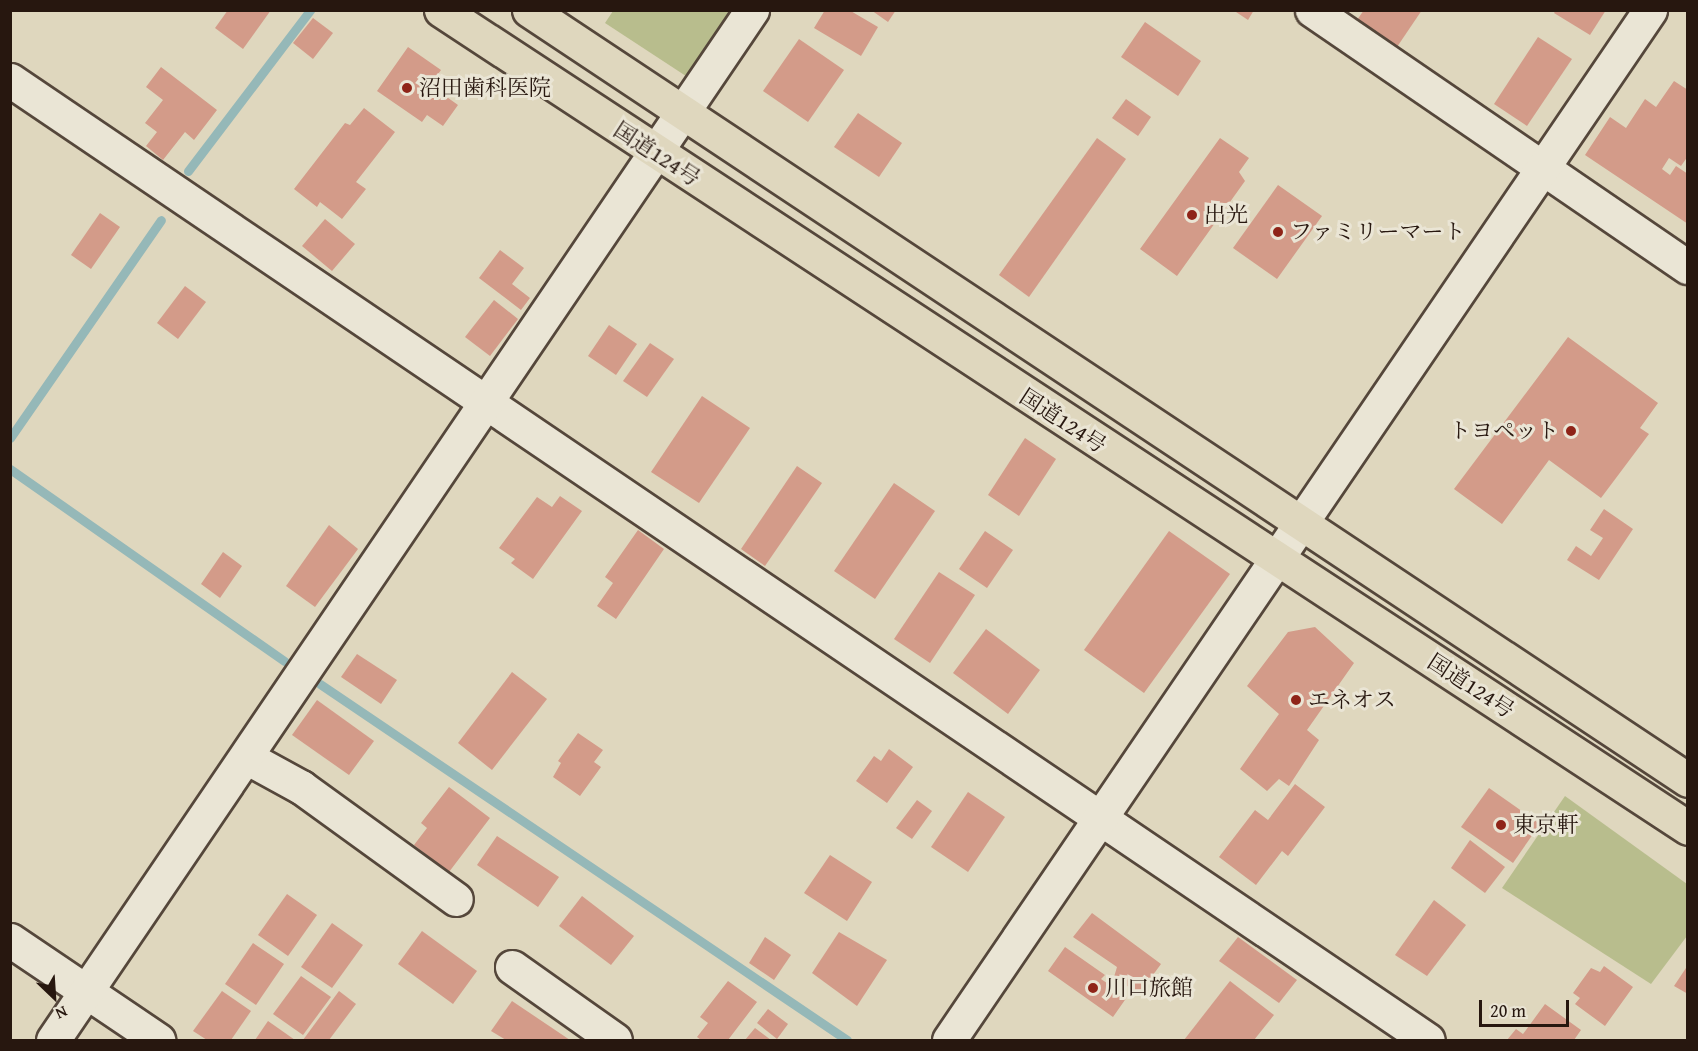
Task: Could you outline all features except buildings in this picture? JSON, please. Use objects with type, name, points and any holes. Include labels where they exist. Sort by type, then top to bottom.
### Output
[{"type":"highway","name":"国道124号","points":[[441,10],[654,152],[1688,828]]},
{"type":"highway","name":"国道124号","points":[[529,10],[1688,780]]},
{"type":"street","points":[[53,1041],[752,10]]},
{"type":"street","points":[[1312,10],[1688,267]]},
{"type":"street","points":[[949,1041],[1650,10]]},
{"type":"street","points":[[10,80],[1428,1041]]},
{"type":"street","points":[[246,757],[301,787],[456,899]]},
{"type":"street","points":[[10,940],[158,1041]]},
{"type":"street","points":[[512,967],[615,1041]]},
{"type":"green space","points":[[613,11],[737,11],[692,80],[605,23]]},
{"type":"green space","points":[[1565,796],[1687,884],[1687,936],[1651,984],[1502,888]]},
{"type":"waterway","points":[[188,171],[310,10]]},
{"type":"waterway","points":[[10,438],[161,220]]},
{"type":"waterway","points":[[10,469],[284,661]]},
{"type":"waterway","points":[[320,684],[847,1040]]},
{"type":"place","name":"沼田歯科医院","points":[[407,88]]},
{"type":"place","name":"出光","points":[[1192,215]]},
{"type":"place","name":"ファミリーマート","points":[[1278,232]]},
{"type":"place","name":"トヨペット","points":[[1571,431]]},
{"type":"place","name":"エネオス","points":[[1296,700]]},
{"type":"place","name":"東京軒","points":[[1501,825]]},
{"type":"place","name":"川口旅館","points":[[1093,988]]}]
